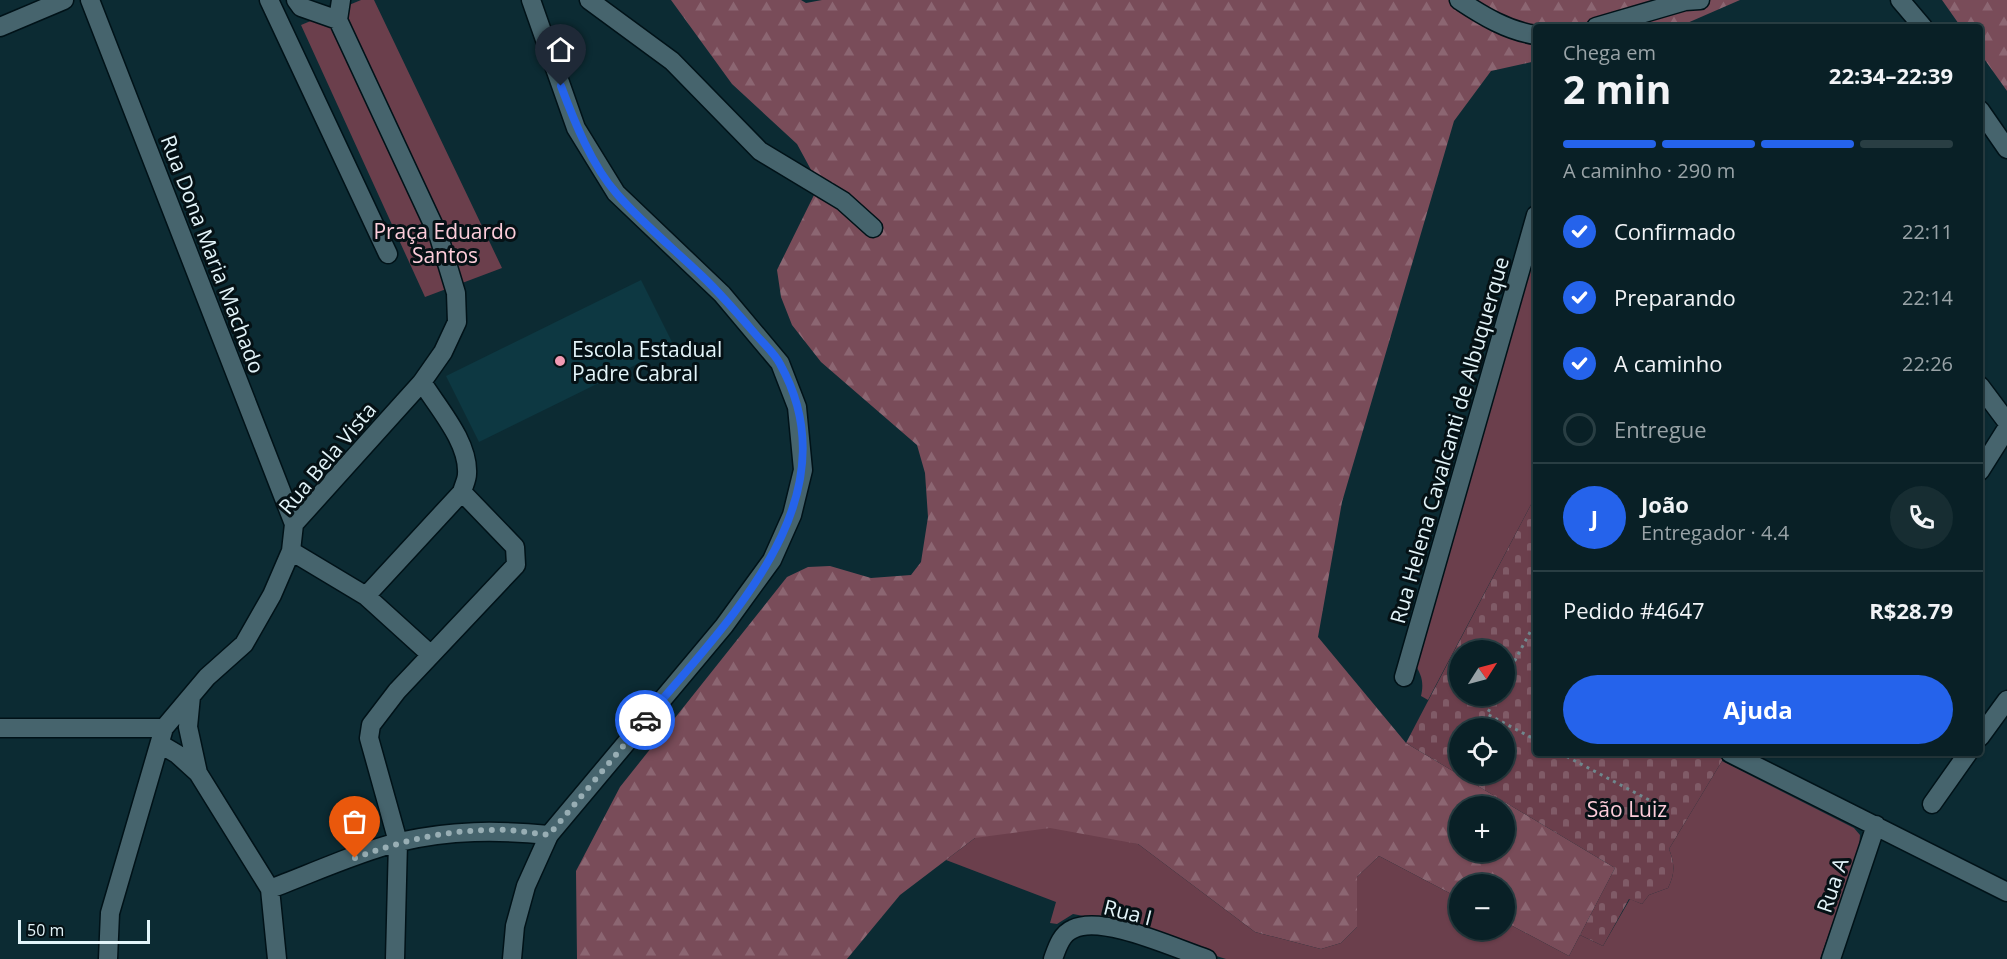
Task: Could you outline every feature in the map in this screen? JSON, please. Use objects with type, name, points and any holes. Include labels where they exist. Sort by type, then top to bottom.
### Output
[{"type":"street","points":[[0,27],[64,0]]},
{"type":"street","name":"Rua Dona Maria Machado","points":[[90,0],[294,524]]},
{"type":"street","points":[[269,0],[388,254]]},
{"type":"street","points":[[296,0],[301,8],[338,20],[341,0]]},
{"type":"street","points":[[512,959],[515,926],[526,886],[549,835],[724,626],[772,560],[792,515],[803,470],[797,407],[780,363],[722,294],[616,193],[576,128],[531,0]]},
{"type":"street","points":[[589,0],[672,61],[760,151],[843,201],[873,228]]},
{"type":"street","points":[[1459,0],[1486,18],[1523,33],[1533,35]]},
{"type":"street","points":[[1606,24],[1685,1],[1700,0]]},
{"type":"street","points":[[1900,0],[1920,24]]},
{"type":"street","name":"Rua Bela Vista","points":[[108,959],[110,913],[162,736],[207,676],[244,644],[272,595],[291,551],[294,524],[422,382],[443,352],[457,322],[456,293],[439,237],[338,20]]},
{"type":"street","points":[[1983,114],[2007,149]]},
{"type":"street","name":"Rua Helena Cavalcanti de Albuquerque","points":[[1404,677],[1533,233]]},
{"type":"street","points":[[366,596],[462,492],[467,475],[466,460],[458,439],[422,382]]},
{"type":"street","points":[[1983,390],[2007,423]]},
{"type":"street","points":[[1983,403],[2007,423]]},
{"type":"street","points":[[1983,466],[2007,428]]},
{"type":"street","points":[[395,959],[398,842],[369,738],[371,725],[430,654],[516,565],[516,547],[462,492]]},
{"type":"street","points":[[291,551],[366,596],[430,654]]},
{"type":"street","points":[[190,696],[188,727],[198,773]]},
{"type":"street","points":[[1983,733],[2007,700]]},
{"type":"street","points":[[0,728],[162,736],[177,754],[198,773],[270,889],[277,959]]},
{"type":"street","points":[[1736,756],[2007,892]]},
{"type":"street","points":[[1932,804],[1966,756]]},
{"type":"street","name":"Rua A","points":[[1831,959],[1876,825]]},
{"type":"street","points":[[270,889],[398,842],[462,832],[496,830],[549,835]]},
{"type":"street","name":"Rua I","points":[[1053,959],[1062,938],[1071,929],[1083,925],[1111,927],[1207,959]]},
{"type":"path","points":[[1515,660],[1533,627]]},
{"type":"path","points":[[1491,706],[1487,714],[1533,738]]},
{"type":"path","points":[[1566,756],[1668,810]]},
{"type":"shaded area","name":"Escola Estadual Padre Cabral","points":[[641,280],[674,346],[479,442],[446,376]]},
{"type":"green space","name":"Praça Eduardo Santos","points":[[361,0],[374,0],[502,268],[425,297],[301,25]]},
{"type":"green space","points":[[671,0],[801,0],[806,3],[822,0],[1740,0],[1685,24],[1533,24],[1533,62],[1491,71],[1454,121],[1342,502],[1318,637],[1406,743],[1449,769],[1449,784],[1475,784],[1495,796],[1449,796],[1449,862],[1515,862],[1515,808],[1615,868],[1569,956],[1515,927],[1515,874],[1449,874],[1449,893],[1379,856],[1357,877],[1357,927],[1341,943],[1321,949],[1255,932],[1138,844],[975,838],[900,895],[847,959],[577,959],[576,871],[620,787],[787,577],[808,567],[830,566],[871,578],[911,575],[921,562],[928,517],[925,473],[917,445],[821,362],[792,325],[781,297],[777,270],[814,195],[816,179],[797,144],[732,84]]},
{"type":"green space","points":[[1942,0],[2007,0],[2007,91],[1983,57],[1983,24],[1959,24]]},
{"type":"green space","points":[[1533,266],[1533,501],[1460,640],[1449,640],[1449,660],[1428,700],[1421,696],[1422,679],[1414,663],[1530,268]]},
{"type":"green space","name":"São Luiz","points":[[1533,501],[1533,756],[1722,756],[1722,761],[1669,849],[1673,869],[1668,888],[1649,895],[1642,904],[1629,899],[1603,946],[1580,935],[1615,868],[1515,808],[1515,796],[1495,796],[1475,784],[1515,784],[1515,718],[1449,718],[1449,769],[1406,743],[1449,661],[1449,706],[1515,706],[1515,640],[1460,640]]},
{"type":"green space","points":[[1722,761],[1854,828],[1860,835],[1859,848],[1820,959],[1226,959],[1094,918],[1073,914],[1057,924],[1050,923],[1056,902],[946,860],[975,838],[1050,828],[1138,844],[1255,932],[1321,949],[1341,943],[1357,927],[1357,877],[1379,856],[1449,893],[1449,940],[1515,940],[1515,927],[1569,956],[1580,935],[1603,946],[1630,899],[1642,904],[1649,895],[1668,888],[1673,869],[1669,849]]},
{"type":"way so far","points":[[355,858],[398,842],[462,832],[496,830],[549,835],[645,720]]},
{"type":"place","name":"Escola Estadual Padre Cabral","points":[[560,361]]},
{"type":"route","points":[[561,86],[576,128],[616,193],[722,294],[780,363],[797,407],[803,470],[792,515],[772,560],[724,626],[645,720]]}]
